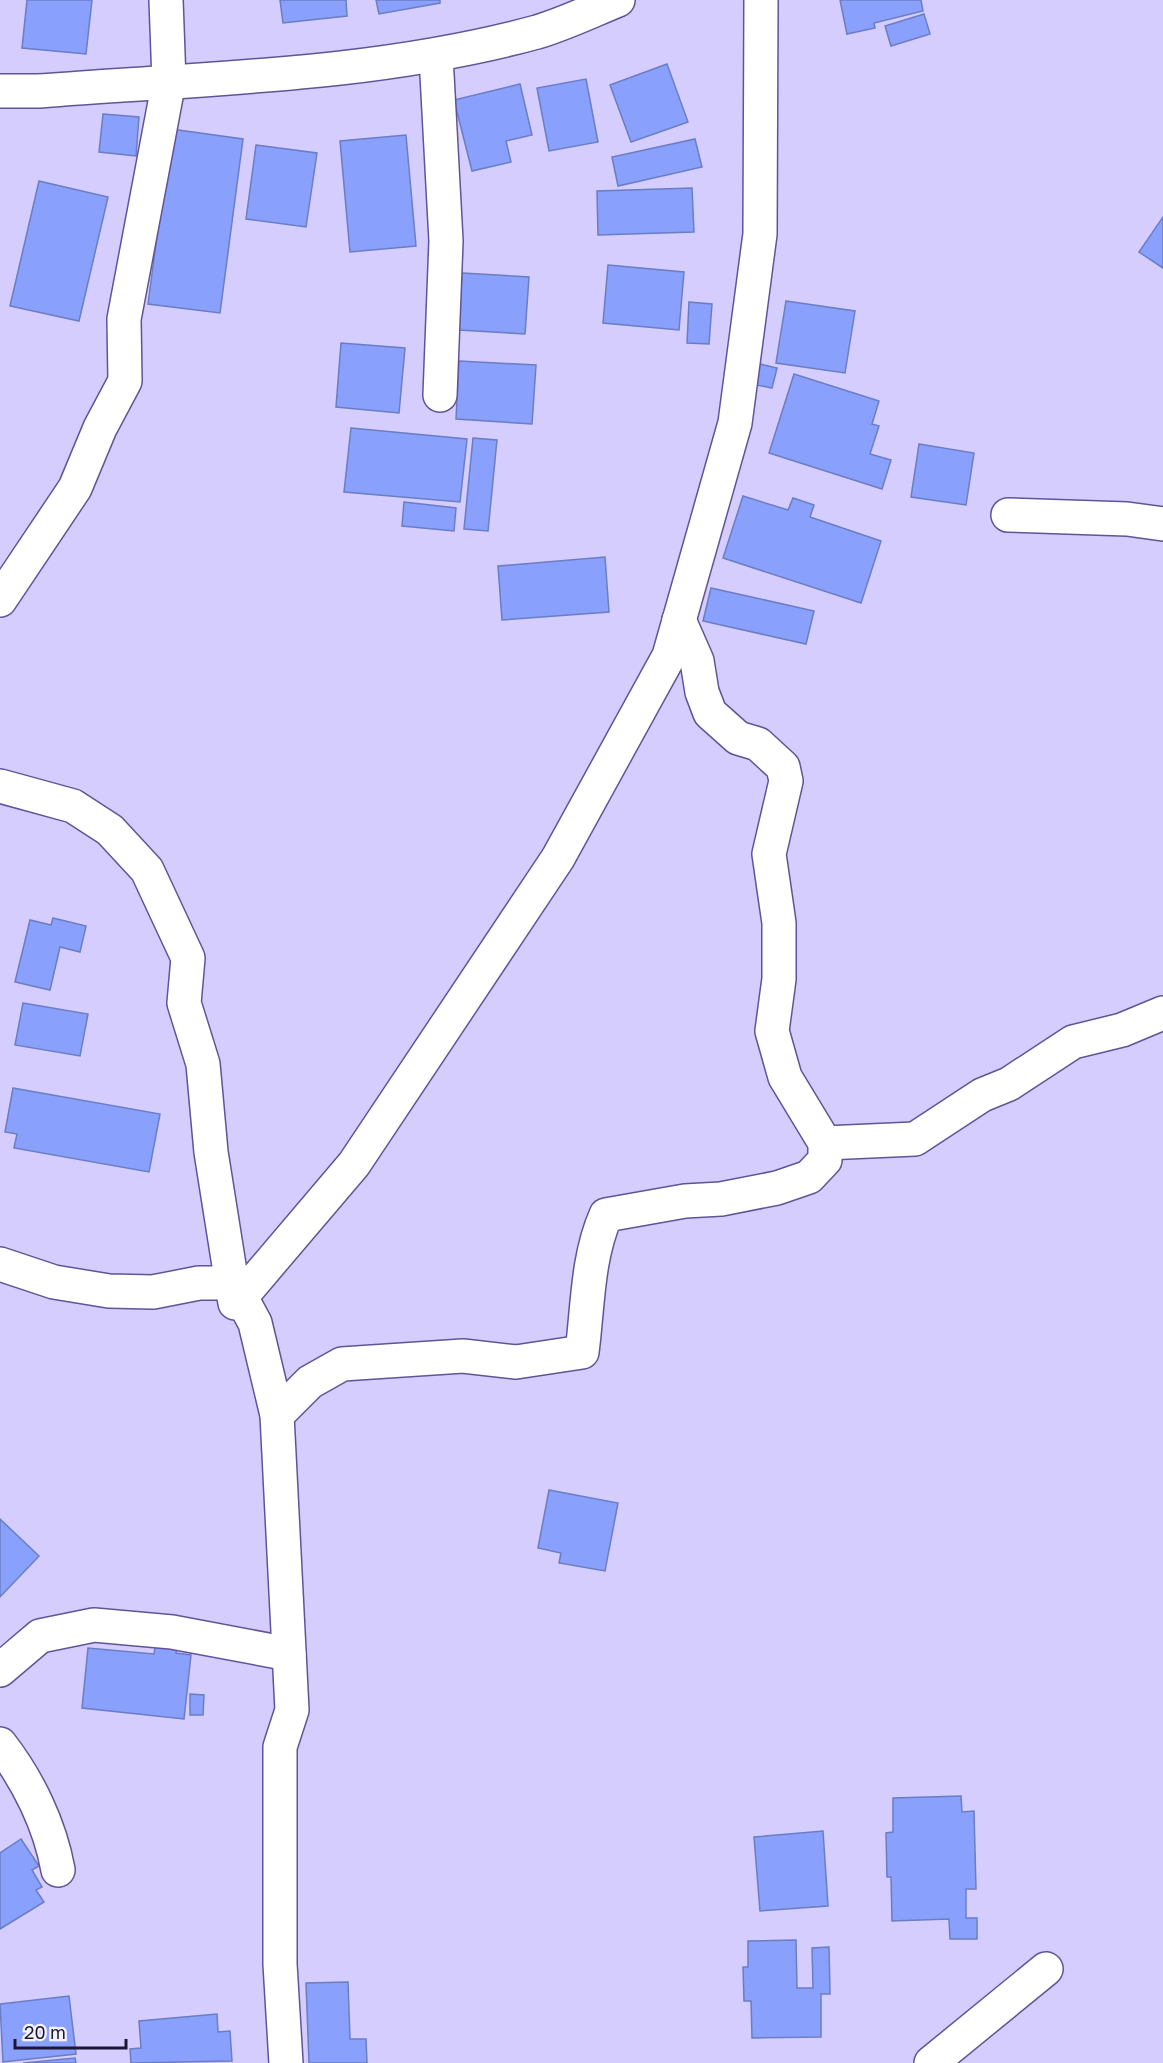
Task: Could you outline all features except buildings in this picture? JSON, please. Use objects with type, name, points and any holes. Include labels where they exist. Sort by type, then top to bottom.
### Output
[{"type":"street","points":[[0,600],[75,489],[100,428],[125,381],[124,319],[169,81],[166,0]]},
{"type":"street","points":[[0,91],[39,91],[306,73],[436,56],[539,31],[618,0]]},
{"type":"street","points":[[242,1297],[354,1164],[558,858],[669,656],[735,423],[760,234],[761,0]]},
{"type":"street","points":[[436,56],[446,241],[440,395]]},
{"type":"street","points":[[1008,515],[1066,519],[1128,519],[1163,524]]},
{"type":"street","points":[[277,1415],[309,1382],[342,1364],[463,1356],[516,1362],[582,1352],[590,1274],[597,1235],[606,1215],[648,1206],[721,1199],[777,1188],[809,1177],[825,1161],[825,1143],[785,1077],[772,1031],[779,979],[779,923],[769,854],[786,781],[783,768],[758,744],[738,738],[710,713],[702,692],[697,661],[679,620]]},
{"type":"street","points":[[0,786],[73,806],[110,830],[147,870],[188,958],[183,1003],[203,1064],[211,1152],[235,1303],[255,1340],[277,1415],[292,1710],[280,1747],[280,1964],[286,2063]]},
{"type":"street","points":[[825,1143],[915,1139],[982,1095],[1009,1084],[1073,1042],[1122,1030],[1163,1013]]},
{"type":"street","points":[[0,1264],[54,1282],[109,1291],[153,1292],[199,1283],[224,1282],[242,1297],[255,1323],[282,1434],[287,1496],[283,1566]]},
{"type":"street","points":[[0,1670],[40,1636],[94,1625],[172,1632],[289,1654]]},
{"type":"street","points":[[0,1744],[27,1784],[53,1845],[58,1870]]},
{"type":"street","points":[[931,2063],[1046,1969]]}]
